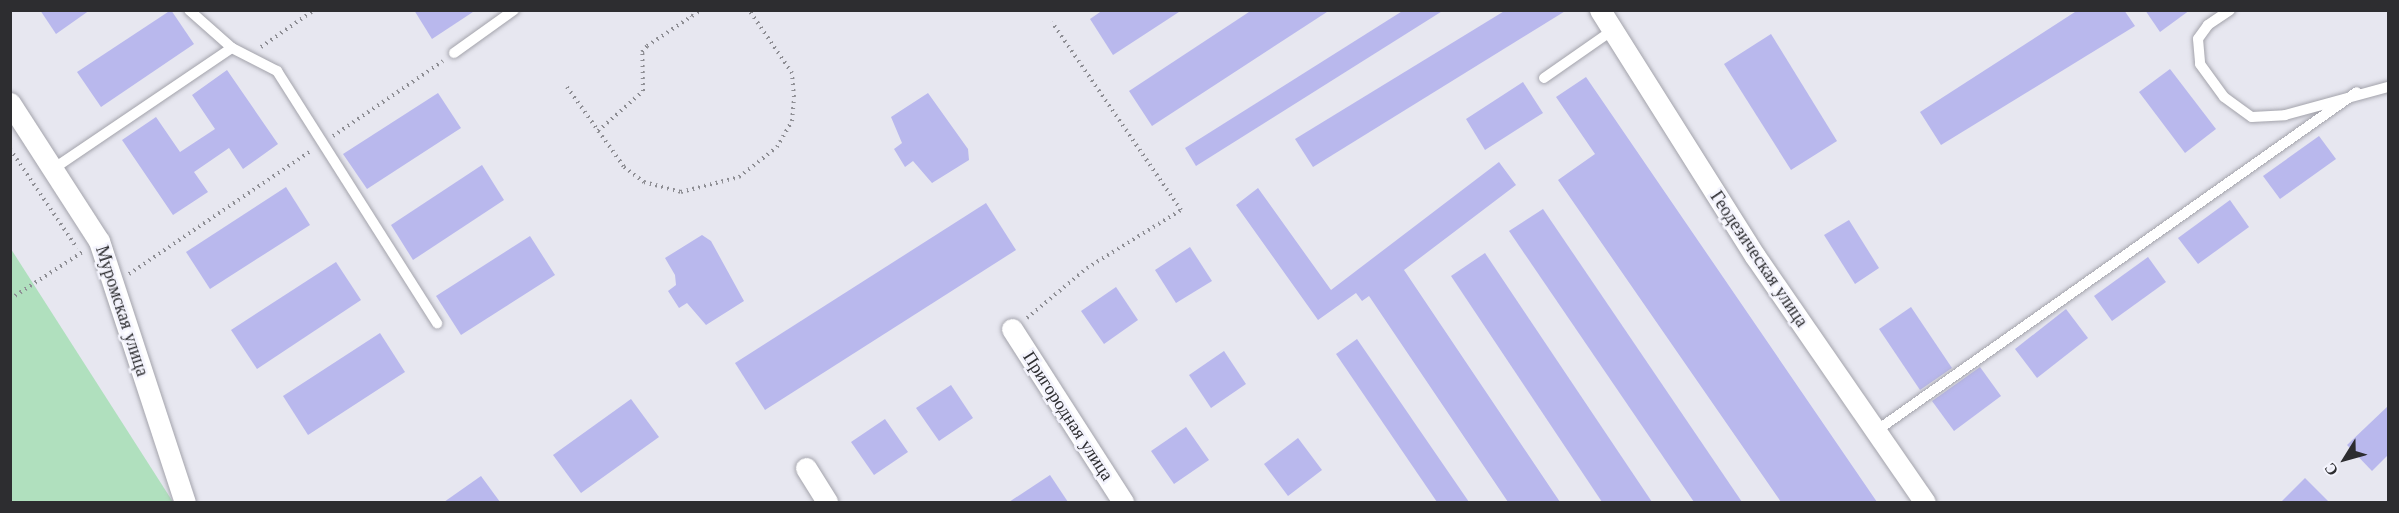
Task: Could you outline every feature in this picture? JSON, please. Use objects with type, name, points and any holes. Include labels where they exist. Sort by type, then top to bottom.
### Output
[{"type":"street","name":"Геодезическая улица","points":[[1600,10],[1610,32],[1925,502]]},
{"type":"street","name":"Муромская улица","points":[[10,103],[99,241],[185,502]]},
{"type":"street","name":"Пригородная улица","points":[[1012,329],[1123,502]]},
{"type":"street","points":[[806,468],[827,502]]},
{"type":"lane","points":[[189,10],[232,48],[276,71],[436,323]]},
{"type":"lane","points":[[454,53],[514,10]]},
{"type":"lane","points":[[2230,10],[2198,39],[2200,64],[2224,97],[2252,117],[2285,115],[2357,92],[2388,87]]},
{"type":"lane","points":[[1544,78],[1610,32]]},
{"type":"lane","points":[[52,169],[232,48]]},
{"type":"lane","points":[[1876,430],[2357,92]]},
{"type":"path","points":[[248,56],[314,10]]},
{"type":"path","points":[[688,10],[692,16]]},
{"type":"path","points":[[598,131],[643,92],[642,52],[647,46],[701,10]]},
{"type":"path","points":[[567,87],[624,167],[644,182],[681,192],[740,177],[777,147],[792,121],[792,73],[749,10]]},
{"type":"path","points":[[1012,329],[1087,268],[1180,210],[1052,22]]},
{"type":"path","points":[[113,284],[454,53]]},
{"type":"path","points":[[10,149],[81,253]]},
{"type":"path","points":[[10,298],[99,241]]},
{"type":"green space","points":[[11,249],[173,502],[11,502]]},
{"type":"building","points":[[40,10],[90,10],[56,34]]},
{"type":"building","points":[[171,10],[194,44],[101,107],[77,72]]},
{"type":"building","points":[[414,10],[476,10],[432,39]]},
{"type":"building","points":[[1103,10],[1182,10],[1113,55],[1090,19]]},
{"type":"building","points":[[1252,10],[1330,10],[1152,126],[1129,91]]},
{"type":"building","points":[[1404,10],[1444,10],[1196,166],[1185,148]]},
{"type":"building","points":[[1506,10],[1567,10],[1313,167],[1295,139]]},
{"type":"building","points":[[2078,10],[2124,10],[2135,26],[1941,145],[1920,112]]},
{"type":"building","points":[[2145,10],[2190,10],[2160,32]]},
{"type":"building","points":[[1771,34],[1837,141],[1791,170],[1724,64]]},
{"type":"building","points":[[2170,69],[2216,129],[2185,153],[2139,92]]},
{"type":"building","points":[[227,70],[278,144],[243,169],[229,148],[194,172],[208,192],[173,215],[122,140],[156,117],[180,152],[215,129],[192,95]]},
{"type":"building","points":[[1586,77],[1877,502],[1781,502],[1558,180],[1595,154],[1556,97]]},
{"type":"building","points":[[1523,82],[1543,113],[1485,150],[1466,119]]},
{"type":"building","points":[[438,93],[461,128],[367,189],[343,154]]},
{"type":"building","points":[[928,93],[968,149],[969,160],[932,183],[913,161],[905,167],[894,149],[902,143],[891,117]]},
{"type":"building","points":[[2319,136],[2336,159],[2280,199],[2263,176]]},
{"type":"building","points":[[1499,162],[1516,185],[1404,270],[1560,502],[1508,502],[1369,296],[1362,301],[1356,293],[1318,320],[1236,205],[1258,188],[1331,290]]},
{"type":"building","points":[[482,165],[504,200],[413,260],[391,225]]},
{"type":"building","points":[[286,187],[310,225],[210,289],[186,252]]},
{"type":"building","points":[[2230,200],[2249,227],[2198,264],[2178,238]]},
{"type":"building","points":[[986,203],[1016,250],[765,410],[735,363]]},
{"type":"building","points":[[1543,209],[1742,502],[1694,502],[1509,231]]},
{"type":"building","points":[[1849,220],[1879,268],[1855,284],[1824,235]]},
{"type":"building","points":[[702,235],[711,241],[744,301],[706,325],[687,303],[679,308],[668,291],[676,285],[675,275],[665,258]]},
{"type":"building","points":[[530,236],[555,275],[461,335],[436,296]]},
{"type":"building","points":[[1190,247],[1212,281],[1176,303],[1155,270]]},
{"type":"building","points":[[1485,253],[1652,502],[1602,502],[1451,276]]},
{"type":"building","points":[[2148,257],[2166,282],[2112,321],[2094,296]]},
{"type":"building","points":[[336,262],[361,300],[257,369],[231,330]]},
{"type":"building","points":[[1116,287],[1138,320],[1104,344],[1081,311]]},
{"type":"building","points":[[1911,307],[1952,368],[1920,390],[1879,329]]},
{"type":"building","points":[[2066,309],[2088,338],[2037,378],[2015,349]]},
{"type":"building","points":[[380,333],[405,372],[308,435],[283,396]]},
{"type":"building","points":[[1357,339],[1469,502],[1437,502],[1336,354]]},
{"type":"building","points":[[1224,351],[1246,384],[1211,408],[1189,375]]},
{"type":"building","points":[[1980,367],[2001,396],[1954,431],[1932,401]]},
{"type":"building","points":[[951,385],[973,418],[939,441],[916,408]]},
{"type":"building","points":[[631,399],[659,437],[581,493],[553,455]]},
{"type":"building","points":[[2388,406],[2388,455],[2372,471],[2347,445]]},
{"type":"building","points":[[885,419],[908,452],[874,475],[851,442]]},
{"type":"building","points":[[1186,427],[1209,460],[1174,484],[1151,451]]},
{"type":"building","points":[[1298,438],[1322,470],[1288,496],[1264,464]]},
{"type":"building","points":[[1050,475],[1068,502],[1009,502]]},
{"type":"building","points":[[481,476],[500,502],[444,502]]},
{"type":"building","points":[[2305,478],[2329,502],[2281,502]]}]
